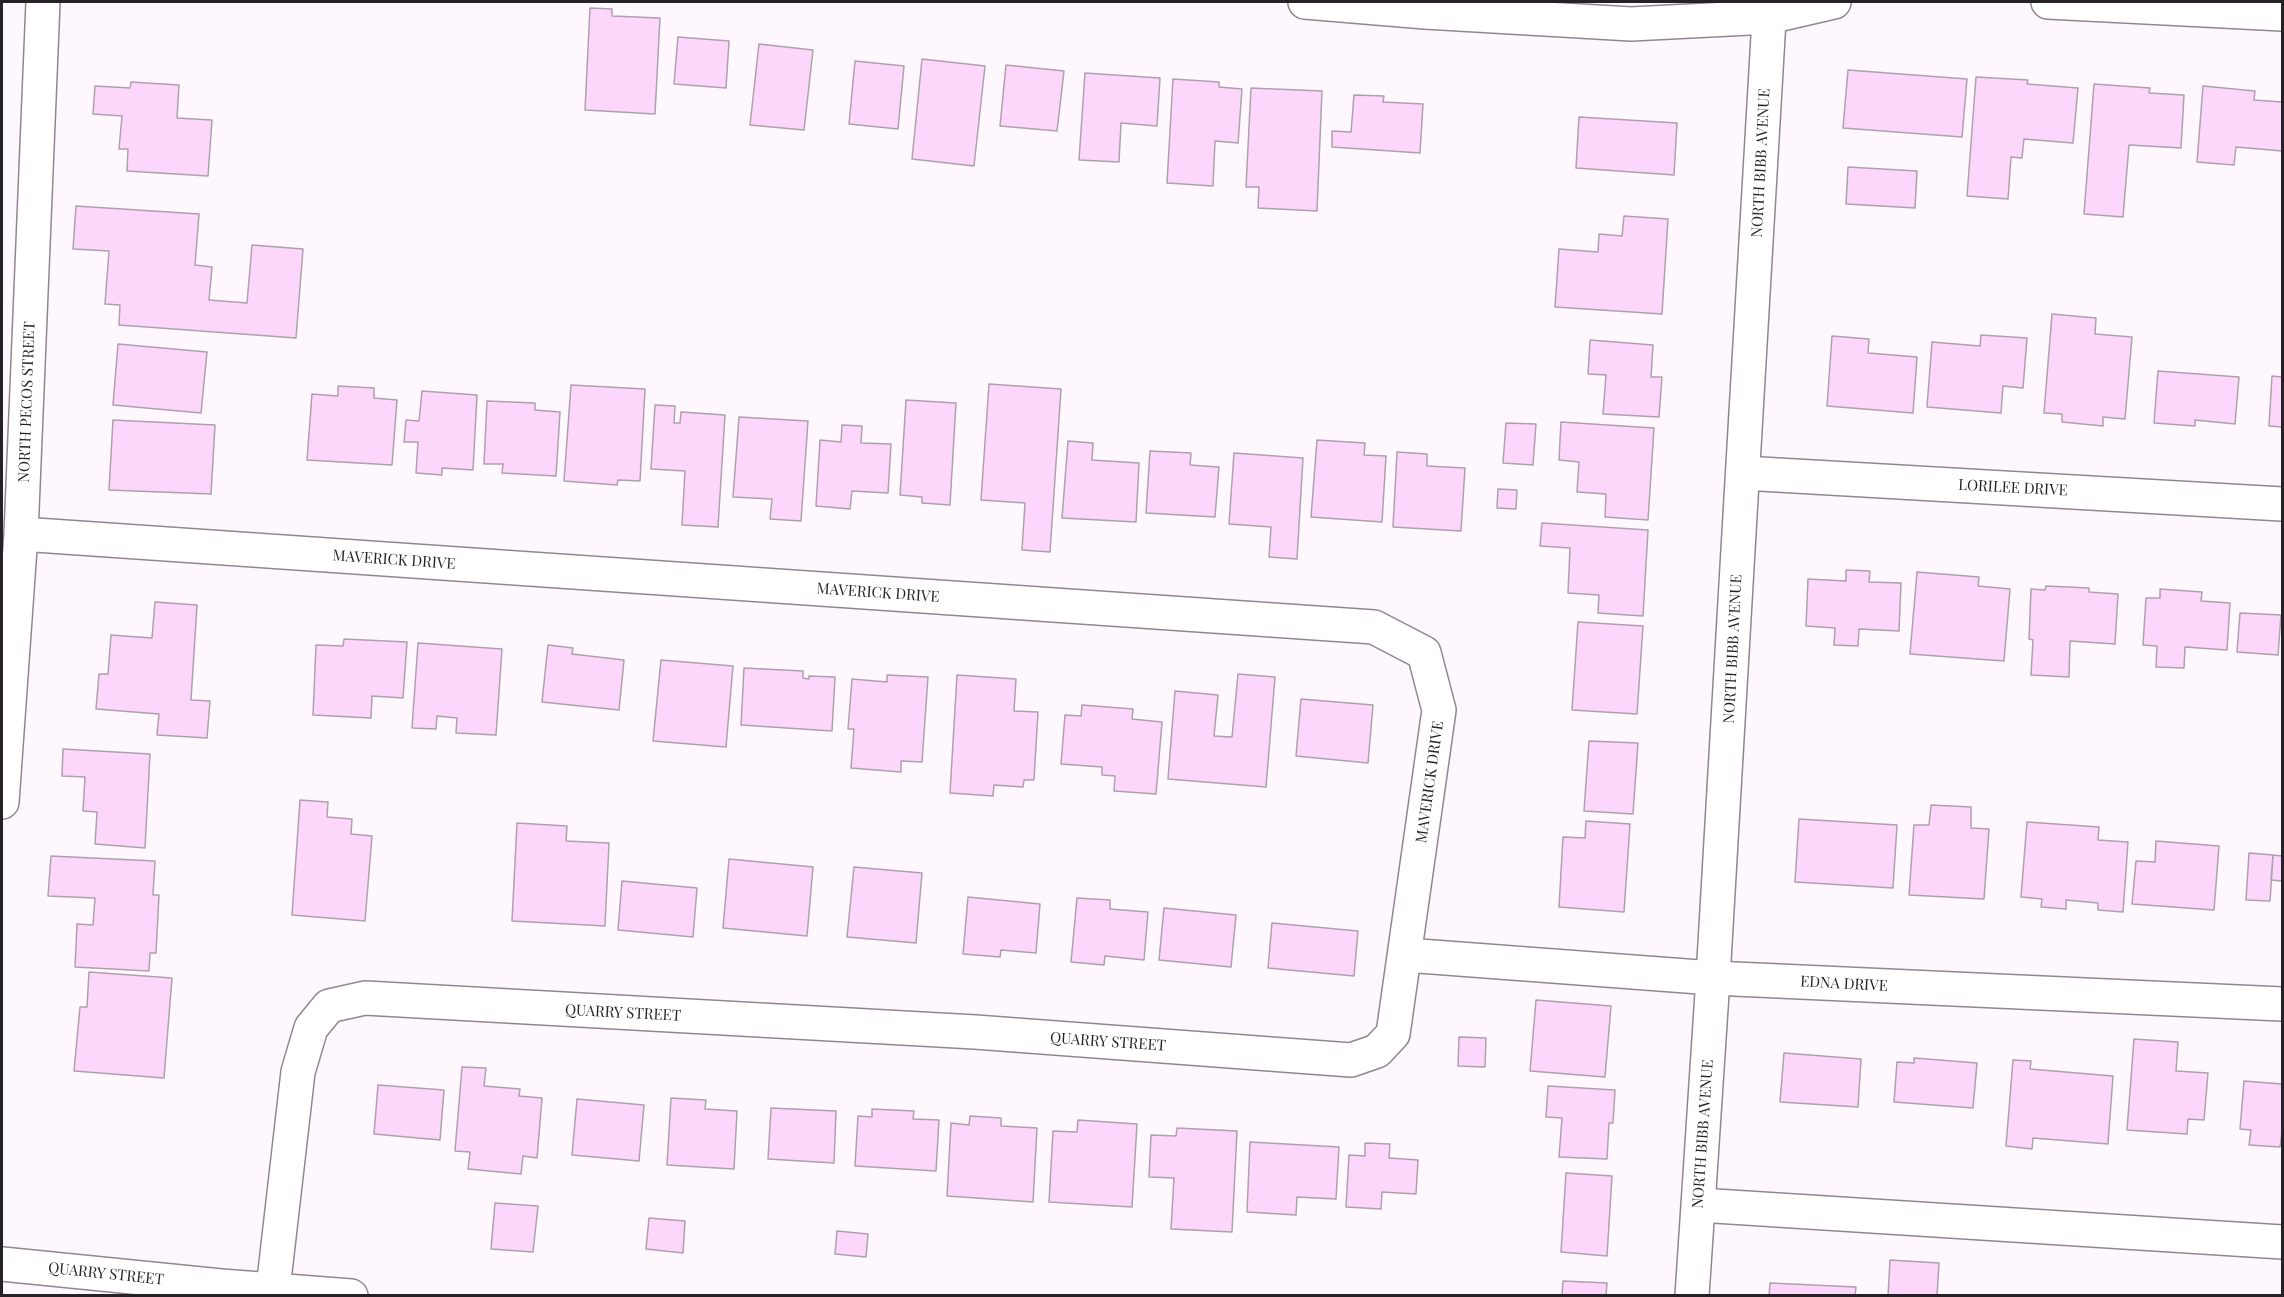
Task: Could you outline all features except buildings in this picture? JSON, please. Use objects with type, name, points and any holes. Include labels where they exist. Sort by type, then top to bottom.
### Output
[{"type":"street","name":"NORTH PECOS STREET","points":[[2,802],[21,534],[43,2]]},
{"type":"street","points":[[1305,2],[1425,12],[1631,24],[1834,2]]},
{"type":"street","points":[[2048,2],[2283,14]]},
{"type":"street","name":"NORTH BIBB AVENUE","points":[[1692,1296],[1770,9]]},
{"type":"street","name":"LORILEE DRIVE","points":[[1743,473],[2283,504]]},
{"type":"street","name":"MAVERICK DRIVE","points":[[21,534],[1374,627],[1424,653],[1440,710],[1406,955]]},
{"type":"street","name":"EDNA DRIVE","points":[[1406,955],[1713,978],[2283,1004]]},
{"type":"street","name":"QUARRY STREET","points":[[2,1264],[273,1289],[298,1072],[311,1028],[330,1006],[365,998],[975,1032],[1351,1060],[1377,1051],[1393,1034],[1406,955]]},
{"type":"street","points":[[1699,1205],[2283,1242]]},
{"type":"street","points":[[273,1289],[351,1296]]}]
